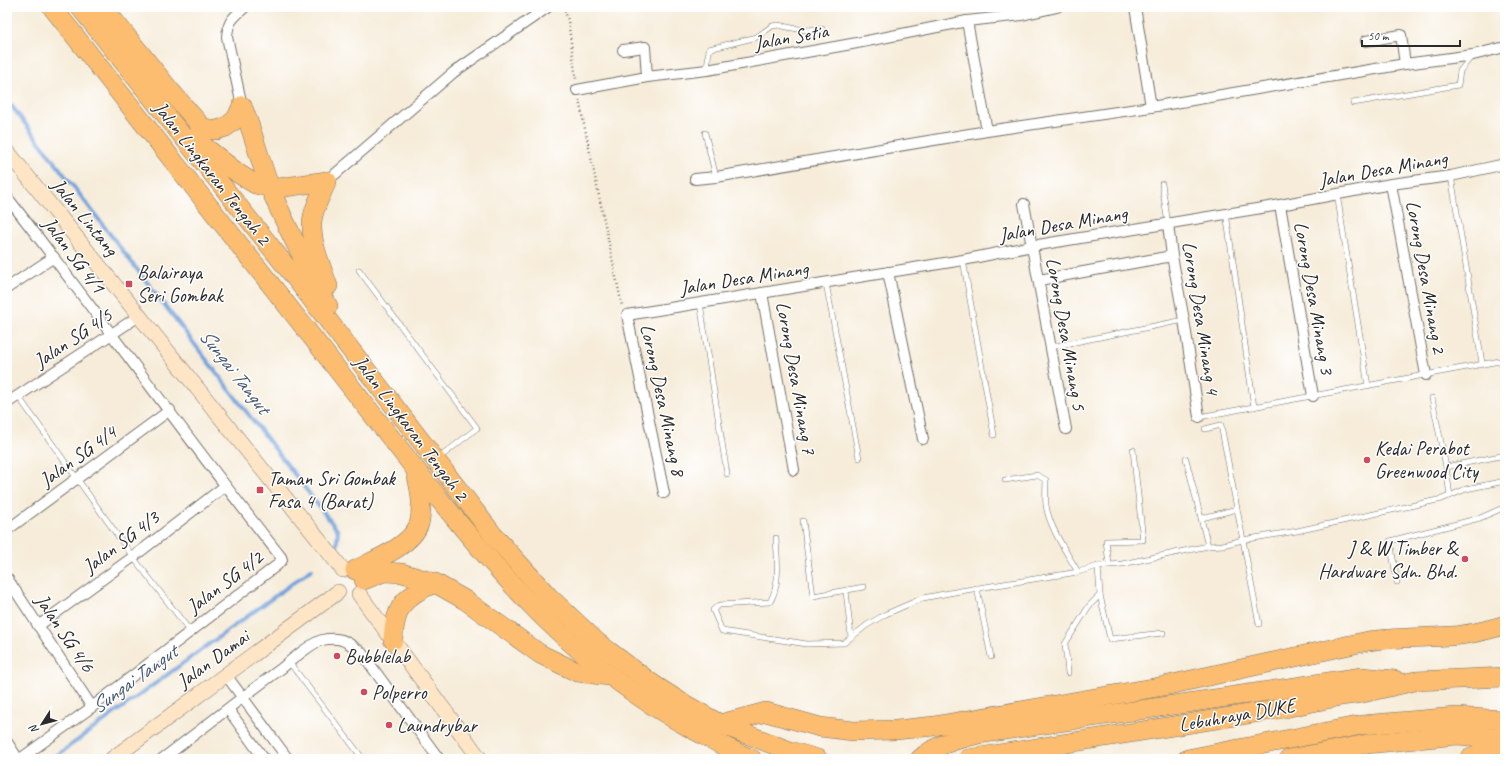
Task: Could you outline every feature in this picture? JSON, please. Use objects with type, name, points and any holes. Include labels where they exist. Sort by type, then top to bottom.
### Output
[{"type":"highway","name":"Jalan Lingkaran Tengah 2","points":[[52,7],[416,469],[478,547],[511,585],[561,635],[609,676],[666,715],[708,738],[752,759]]},
{"type":"highway","name":"Jalan Lingkaran Tengah 2","points":[[80,7],[351,349],[494,536],[521,568],[548,596],[598,643],[654,685],[679,701],[720,724],[790,751],[818,759]]},
{"type":"highway","points":[[103,7],[168,88],[201,126],[209,130],[217,130],[226,127],[236,119],[242,106]]},
{"type":"highway","points":[[242,106],[271,189],[294,241],[351,349]]},
{"type":"highway","points":[[171,121],[239,174],[255,184],[271,189],[328,180]]},
{"type":"highway","points":[[328,180],[312,221],[314,246],[351,349]]},
{"type":"highway","points":[[355,578],[379,558],[404,544],[415,531],[419,523],[421,501],[416,469]]},
{"type":"highway","points":[[355,578],[384,572],[402,573],[435,583],[466,600],[540,654],[577,672],[609,676]]},
{"type":"highway","points":[[393,640],[394,624],[399,609],[410,596],[420,589],[435,583]]},
{"type":"highway","points":[[720,724],[766,712],[820,727],[853,731],[896,730],[934,726],[1164,686],[1368,641],[1391,638],[1452,636],[1489,630],[1505,625]]},
{"type":"highway","points":[[920,759],[943,743],[978,734],[1362,677],[1415,681]]},
{"type":"highway","name":"Lebuhraya DUKE","points":[[968,759],[1285,708],[1415,681],[1505,677]]},
{"type":"highway","points":[[1187,759],[1362,725],[1456,717],[1505,720]]},
{"type":"highway","points":[[1289,759],[1367,744],[1456,735],[1505,739]]},
{"type":"highway","points":[[1469,759],[1505,739]]},
{"type":"highway","points":[[1501,759],[1505,757]]},
{"type":"street","points":[[242,106],[227,36],[227,27],[231,20],[245,7]]},
{"type":"street","points":[[328,180],[454,72],[548,7]]},
{"type":"street","name":"Jalan Setia","points":[[577,90],[647,77],[707,70],[857,43],[967,21],[1022,15],[1057,7]]},
{"type":"street","points":[[1135,7],[1151,107]]},
{"type":"street","points":[[967,21],[987,131]]},
{"type":"street","points":[[1366,41],[1400,35],[1405,64]]},
{"type":"street","points":[[624,50],[645,47],[647,77]]},
{"type":"street","points":[[695,179],[716,177],[987,131],[1151,107],[1405,64],[1472,55],[1505,47]]},
{"type":"street","name":"Jalan Lintang","points":[[7,151],[139,316],[355,578],[393,640],[480,759]]},
{"type":"street","name":"Jalan Desa Minang","points":[[627,315],[963,260],[1032,246],[1280,205],[1391,184],[1451,176],[1505,164]]},
{"type":"street","name":"Lorong Desa Minang 2","points":[[1391,184],[1426,375]]},
{"type":"street","name":"Jalan SG 4/1","points":[[7,197],[111,334]]},
{"type":"street","name":"Lorong Desa Minang 5","points":[[1024,204],[1066,429]]},
{"type":"street","name":"Lorong Desa Minang 3","points":[[1280,205],[1313,396]]},
{"type":"street","name":"Lorong Desa Minang 4","points":[[1168,224],[1199,417]]},
{"type":"street","points":[[1039,280],[1172,256]]},
{"type":"street","points":[[7,288],[54,257]]},
{"type":"street","points":[[888,272],[923,439]]},
{"type":"street","name":"Lorong Desa Minang 7","points":[[762,293],[794,470]]},
{"type":"street","name":"Lorong Desa Minang 8","points":[[627,315],[664,493]]},
{"type":"street","name":"Jalan SG 4/5","points":[[7,403],[139,316]]},
{"type":"street","name":"Jalan SG 4/2","points":[[19,759],[92,707],[282,560],[111,334]]},
{"type":"street","name":"Jalan SG 4/4","points":[[7,530],[170,410]]},
{"type":"street","name":"Jalan SG 4/3","points":[[38,626],[133,557],[225,486]]},
{"type":"street","points":[[337,576],[355,578],[350,598],[345,597],[338,592],[335,584],[337,576]]},
{"type":"street","name":"Jalan SG 4/6","points":[[8,582],[92,707]]},
{"type":"street","name":"Jalan Damai","points":[[112,759],[338,592]]},
{"type":"street","points":[[162,759],[228,710],[242,697],[320,640],[340,638],[347,641],[361,652],[439,759]]},
{"type":"street","points":[[226,674],[288,759]]},
{"type":"street","points":[[228,710],[263,758]]},
{"type":"street","points":[[7,742],[19,759]]},
{"type":"lane","points":[[707,70],[709,49],[757,37],[772,26],[778,25],[806,30],[822,29]]},
{"type":"lane","points":[[1353,103],[1458,85],[1460,71],[1472,55]]},
{"type":"lane","points":[[705,133],[716,177]]},
{"type":"lane","points":[[1451,176],[1482,363]]},
{"type":"lane","points":[[1162,184],[1168,224]]},
{"type":"lane","points":[[1337,194],[1368,386]]},
{"type":"lane","points":[[1226,213],[1254,407]]},
{"type":"lane","points":[[963,260],[994,435]]},
{"type":"lane","points":[[359,270],[477,428],[436,461]]},
{"type":"lane","points":[[826,283],[859,458]]},
{"type":"lane","points":[[700,303],[727,474]]},
{"type":"lane","points":[[1051,347],[1184,320]]},
{"type":"lane","points":[[1199,417],[1426,375],[1482,363],[1505,360]]},
{"type":"lane","points":[[18,396],[133,557],[190,631]]},
{"type":"lane","points":[[1432,398],[1446,467],[1450,496]]},
{"type":"lane","points":[[1205,429],[1221,425],[1259,624]]},
{"type":"lane","points":[[1109,564],[1106,542],[1143,540],[1133,450]]},
{"type":"lane","points":[[1446,467],[1505,455]]},
{"type":"lane","points":[[1186,459],[1208,546]]},
{"type":"lane","points":[[1005,480],[1037,475],[1046,480],[1046,505],[1050,519],[1060,542],[1078,572]]},
{"type":"lane","points":[[776,538],[778,574],[773,596],[770,602],[719,605],[713,610],[722,631],[807,644],[844,643],[867,625],[886,614],[923,598],[1078,572],[1098,566],[1122,564],[1208,546],[1223,545],[1242,540],[1297,531],[1442,499],[1466,489],[1505,481]]},
{"type":"lane","points":[[1397,582],[1390,541],[1480,518],[1505,507]]},
{"type":"lane","points":[[1202,518],[1237,509]]},
{"type":"lane","points":[[804,521],[813,596],[864,587]]},
{"type":"lane","points":[[1098,566],[1100,595],[1110,639],[1163,633]]},
{"type":"lane","points":[[977,588],[991,657]]},
{"type":"lane","points":[[846,591],[851,637]]},
{"type":"lane","points":[[1068,673],[1065,644],[1089,606],[1100,595]]},
{"type":"lane","points":[[289,662],[363,759]]},
{"type":"path","points":[[563,7],[568,20],[577,90],[603,210],[620,301],[627,315]]},
{"type":"waterway","name":"Sungai Tangut","points":[[7,100],[338,531],[336,551]]},
{"type":"waterway","name":"Sungai Tangut","points":[[52,759],[312,569]]},
{"type":"place","name":"Balairaya Seri Gombak","points":[[129,284]]},
{"type":"place","name":"Kedai Perabot Greenwood City","points":[[1367,460]]},
{"type":"place","name":"Taman Sri Gombak Fasa 4 (Barat)","points":[[260,490]]},
{"type":"place","name":"J & W Timber & Hardware Sdn. Bhd.","points":[[1465,559]]},
{"type":"place","name":"Bubblelab","points":[[337,656]]},
{"type":"place","name":"Polperro","points":[[364,692]]},
{"type":"place","name":"Laundrybar","points":[[389,725]]}]
